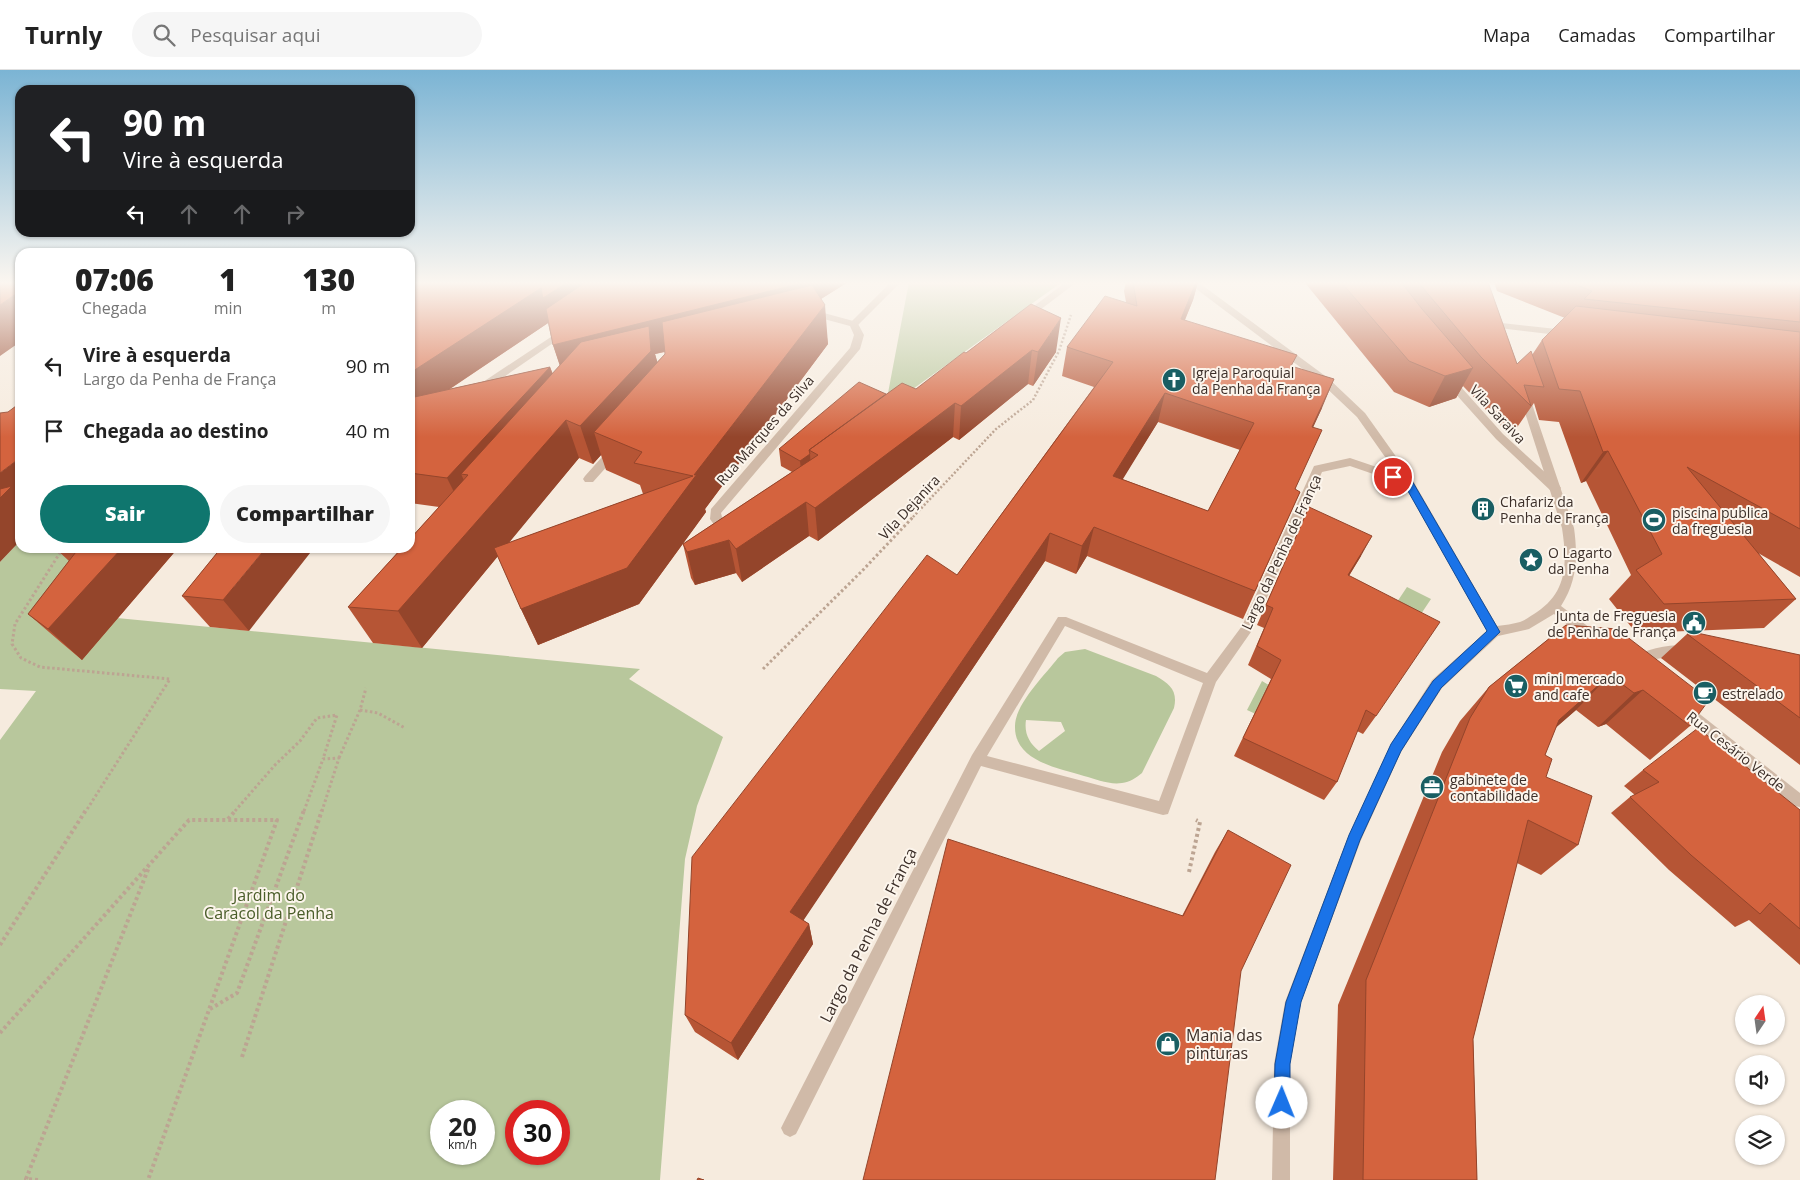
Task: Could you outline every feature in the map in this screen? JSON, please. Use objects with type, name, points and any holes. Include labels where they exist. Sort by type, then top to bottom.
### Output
[{"type":"street","points":[[471,394],[560,334]]},
{"type":"street","name":"Rua Marques da Silva","points":[[746,528],[727,528],[719,525],[715,519],[715,512],[855,349],[858,334]]},
{"type":"street","points":[[1262,334],[1324,380],[1361,415],[1408,482],[1494,632]]},
{"type":"street","name":"Vila Saraiva","points":[[1439,369],[1495,433],[1529,467],[1555,488]]},
{"type":"street","points":[[1281,1180],[1282,1064],[1293,1002],[1354,840],[1396,748],[1437,684],[1494,632],[1526,626],[1554,607],[1565,590],[1570,570],[1571,549],[1568,528],[1519,380]]},
{"type":"street","points":[[589,480],[622,442]]},
{"type":"street","name":"Largo da Penha de França","points":[[977,759],[1163,809],[1210,680],[1247,629],[1318,469],[1350,462],[1408,482]]},
{"type":"street","points":[[1554,607],[1600,644]]},
{"type":"street","name":"Largo da Penha de França","points":[[790,1128],[977,759],[1062,620],[1210,680]]},
{"type":"street","points":[[1644,678],[1626,665],[1648,655],[1663,651],[1702,649]]},
{"type":"street","name":"Rua Cesário Verde","points":[[1671,699],[1800,802]]},
{"type":"path","name":"Vila Dejanira","points":[[763,669],[862,571],[996,429],[1033,400],[1059,351]]},
{"type":"path","points":[[0,945],[170,679],[40,667],[21,658],[12,644],[15,624],[60,553]]},
{"type":"path","points":[[242,1057],[339,758],[360,710],[366,688]]},
{"type":"path","points":[[360,710],[378,713],[405,728]]},
{"type":"path","points":[[209,1009],[237,993],[323,759],[337,715],[317,718],[300,741],[275,765],[228,820]]},
{"type":"path","points":[[323,759],[339,758]]},
{"type":"path","points":[[0,1033],[189,820],[277,820],[148,1180]]},
{"type":"path","points":[[1188,872],[1200,822],[1196,820]]},
{"type":"path","points":[[38,1180],[26,1179],[150,864]]},
{"type":"green space","points":[[899,334],[990,334],[885,409]]},
{"type":"green space","name":"Jardim do Caracol da Penha","points":[[15,546],[15,553],[97,553],[45,611],[640,669],[629,679],[723,737],[697,806],[685,859],[660,1180],[0,1180],[0,740],[36,691],[0,689],[0,562]]},
{"type":"green space","points":[[1407,587],[1431,599],[1415,623],[1391,611]]},
{"type":"green space","points":[[1085,649],[1156,676],[1172,689],[1175,697],[1174,708],[1142,773],[1133,780],[1117,783],[1107,782],[1050,766],[1030,755],[1017,738],[1016,717],[1025,699],[1065,652]],"holes":[[[1026,720],[1061,722],[1065,731],[1039,751],[1032,745],[1026,729]]]},
{"type":"green space","points":[[1262,681],[1304,706],[1293,731],[1247,710]]},
{"type":"building","points":[[415,334],[470,334],[415,370]]},
{"type":"building","points":[[551,334],[598,334],[553,345]]},
{"type":"building","points":[[616,334],[650,334],[651,351],[580,426],[566,420],[398,611],[348,607],[397,553],[415,553],[415,533],[468,475],[461,474],[581,342]]},
{"type":"building","points":[[663,334],[803,334],[694,475],[697,474],[627,568],[521,609],[494,548],[693,476],[634,463],[642,452],[594,432],[665,354]]},
{"type":"building","points":[[991,334],[1050,334],[1038,352],[1032,350],[961,406],[955,403],[815,508],[806,502],[736,549],[729,540],[687,552],[683,544],[818,455],[809,450],[902,383],[916,389],[964,352],[966,353]]},
{"type":"building","points":[[1077,334],[1229,334],[1297,355],[1291,366],[1334,379],[1312,427],[1322,430],[1295,489],[1300,492],[1255,591],[1094,527],[1082,546],[1050,533],[790,912],[809,924],[731,1043],[685,1015],[692,857],[927,555],[957,575],[1113,362],[1067,347]],"holes":[[[1165,393],[1254,423],[1208,511],[1113,476]]]},
{"type":"building","points":[[1386,334],[1443,334],[1473,368],[1445,376],[1409,361]]},
{"type":"building","points":[[1462,334],[1506,334],[1517,364],[1531,351],[1544,387],[1524,385],[1531,406],[1481,357]]},
{"type":"building","points":[[1548,334],[1800,334],[1800,529],[1687,467],[1796,599],[1664,604],[1636,570],[1662,554],[1608,451],[1603,452],[1580,391],[1559,389],[1542,340]]},
{"type":"building","points":[[550,367],[447,478],[415,474],[415,397]]},
{"type":"building","points":[[859,382],[886,394],[809,450],[810,454],[800,461],[779,449]]},
{"type":"building","points":[[15,407],[15,462],[0,473],[0,413],[8,412]]},
{"type":"building","points":[[12,486],[0,498],[0,489]]},
{"type":"building","points":[[1309,507],[1372,536],[1348,575],[1440,622],[1376,716],[1366,710],[1337,782],[1243,738],[1281,660],[1257,646],[1273,608],[1266,605]]},
{"type":"building","points":[[75,553],[117,553],[48,629],[28,614]]},
{"type":"building","points":[[217,553],[262,553],[223,600],[182,596]]},
{"type":"building","points":[[1566,625],[1617,629],[1709,700],[1690,726],[1643,690],[1634,693],[1610,675],[1559,720],[1545,755],[1552,759],[1546,777],[1592,796],[1578,845],[1528,820],[1473,1039],[1477,1180],[1363,1180],[1366,980],[1470,718],[1489,687]]},
{"type":"building","points":[[1697,633],[1800,655],[1800,718],[1687,634]]},
{"type":"building","points":[[1698,728],[1800,810],[1800,929],[1770,903],[1760,914],[1691,855],[1630,797],[1659,782],[1643,770]]},
{"type":"building","points":[[1228,830],[1291,865],[1241,971],[1215,1180],[863,1180],[948,839],[1183,916]]},
{"type":"place","name":"Igreja Paroquial da Penha da França","points":[[1174,380]]},
{"type":"place","name":"Chafariz da Penha de França","points":[[1483,509]]},
{"type":"place","name":"piscina publica da freguesia","points":[[1654,520]]},
{"type":"place","name":"O Lagarto da Penha","points":[[1531,560]]},
{"type":"place","name":"Junta de Freguesia de Penha de França","points":[[1694,623]]},
{"type":"place","name":"mini mercado and cafe","points":[[1516,686]]},
{"type":"place","name":"estrelado","points":[[1705,693]]},
{"type":"place","name":"gabinete de contabilidade","points":[[1432,787]]},
{"type":"place","name":"Mania das pinturas","points":[[1168,1044]]},
{"type":"route","points":[[1282,1103],[1282,1064],[1293,1002],[1354,840],[1396,748],[1437,684],[1494,632],[1408,482],[1393,477]]}]
